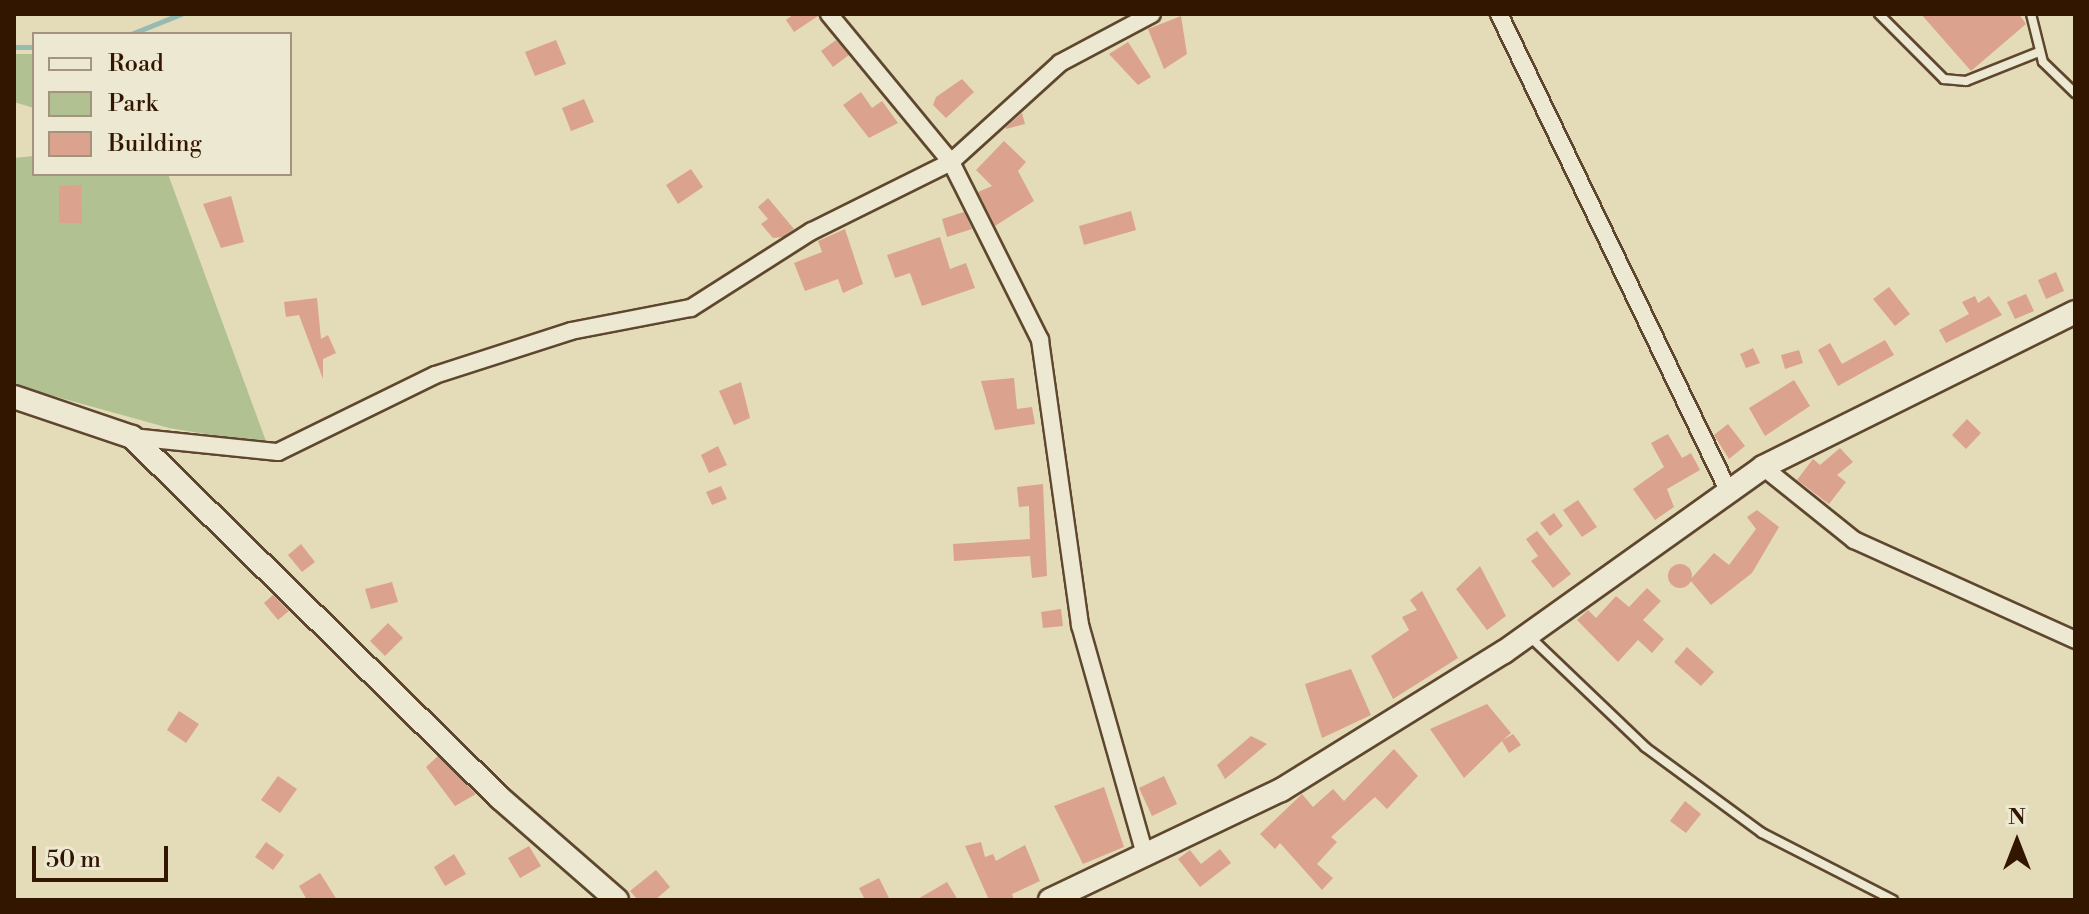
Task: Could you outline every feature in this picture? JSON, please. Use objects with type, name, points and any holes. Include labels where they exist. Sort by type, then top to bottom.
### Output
[{"type":"street","points":[[829,14],[951,162],[1040,340],[1080,625],[1145,855]]},
{"type":"street","points":[[14,397],[132,437],[278,452],[435,375],[571,331],[691,308],[812,231],[951,162],[1060,63],[1152,14]]},
{"type":"street","points":[[1499,14],[1727,488]]},
{"type":"street","points":[[1050,900],[1281,790],[1528,635],[1727,488],[1763,467],[2075,312]]},
{"type":"street","points":[[132,437],[500,798],[617,900]]},
{"type":"street","points":[[1763,467],[1854,540],[2075,640]]},
{"type":"lane","points":[[1879,14],[1944,79],[1966,81],[2039,52]]},
{"type":"lane","points":[[2031,14],[2039,52],[2075,93]]},
{"type":"lane","points":[[1528,635],[1645,747],[1762,833],[1893,900]]},
{"type":"green space","points":[[14,54],[32,54],[32,107],[14,102]]},
{"type":"green space","points":[[32,156],[32,176],[169,176],[267,444],[169,428],[14,385],[14,158]]},
{"type":"building","points":[[794,14],[818,16],[794,32],[786,20]]},
{"type":"building","points":[[1921,14],[2019,14],[2026,24],[1971,71]]},
{"type":"building","points":[[1181,16],[1187,54],[1164,69],[1148,29]]},
{"type":"building","points":[[556,40],[566,64],[535,76],[525,52]]},
{"type":"building","points":[[836,40],[849,55],[833,67],[821,51]]},
{"type":"building","points":[[1128,42],[1151,77],[1138,85],[1109,54]]},
{"type":"building","points":[[962,79],[974,92],[946,118],[933,105],[936,97]]},
{"type":"building","points":[[861,92],[872,108],[882,101],[898,123],[869,138],[843,105]]},
{"type":"building","points":[[584,99],[594,122],[571,131],[562,108]]},
{"type":"building","points":[[1022,113],[1025,124],[1006,129],[1006,127]]},
{"type":"building","points":[[1004,141],[1026,162],[1018,171],[1034,201],[995,226],[978,192],[992,186],[976,170]]},
{"type":"building","points":[[691,169],[703,187],[678,204],[666,185]]},
{"type":"building","points":[[81,185],[82,223],[59,223],[59,186]]},
{"type":"building","points":[[231,196],[244,242],[221,248],[203,204]]},
{"type":"building","points":[[768,198],[794,229],[783,237],[773,238],[761,224],[768,219],[758,207]]},
{"type":"building","points":[[1131,211],[1136,230],[1084,245],[1079,226]]},
{"type":"building","points":[[964,212],[972,229],[947,237],[942,219]]},
{"type":"building","points":[[845,229],[863,284],[843,293],[838,279],[805,291],[794,263],[822,252],[818,241]]},
{"type":"building","points":[[940,237],[950,269],[966,263],[975,288],[922,306],[910,273],[895,278],[887,255]]},
{"type":"building","points":[[2056,272],[2064,291],[2046,299],[2038,280]]},
{"type":"building","points":[[1889,287],[1910,314],[1895,326],[1873,299]]},
{"type":"building","points":[[2026,294],[2034,311],[2015,319],[2007,302]]},
{"type":"building","points":[[1975,296],[1978,303],[1989,296],[2002,315],[1946,343],[1939,330],[1969,314],[1962,302]]},
{"type":"building","points":[[317,298],[321,339],[328,335],[336,353],[323,359],[323,379],[299,315],[286,317],[284,302]]},
{"type":"building","points":[[1885,340],[1894,355],[1838,386],[1818,350],[1830,343],[1842,364]]},
{"type":"building","points":[[1753,348],[1760,363],[1746,368],[1740,354]]},
{"type":"building","points":[[1799,350],[1803,363],[1785,369],[1781,355]]},
{"type":"building","points":[[1014,378],[1017,409],[1032,407],[1035,424],[995,430],[981,381]]},
{"type":"building","points":[[1794,380],[1810,406],[1765,436],[1749,408]]},
{"type":"building","points":[[741,382],[750,418],[734,425],[719,391]]},
{"type":"building","points":[[1967,419],[1981,433],[1966,449],[1952,435]]},
{"type":"building","points":[[1728,424],[1745,446],[1729,459],[1714,435]]},
{"type":"building","points":[[1668,434],[1682,458],[1691,453],[1700,470],[1667,489],[1674,507],[1655,520],[1633,489],[1664,467],[1651,443]]},
{"type":"building","points":[[718,446],[727,465],[709,473],[701,455]]},
{"type":"building","points":[[1840,448],[1853,462],[1837,475],[1846,482],[1829,504],[1797,480],[1813,459],[1820,465]]},
{"type":"building","points":[[1043,484],[1047,576],[1032,578],[1030,556],[954,561],[953,544],[1030,539],[1029,506],[1019,507],[1017,487]]},
{"type":"building","points":[[721,486],[727,499],[712,505],[706,492]]},
{"type":"building","points":[[1578,500],[1597,527],[1582,537],[1563,510]]},
{"type":"building","points":[[1757,510],[1779,527],[1752,573],[1711,605],[1690,580],[1714,553],[1729,565],[1756,529],[1747,517]]},
{"type":"building","points":[[1554,513],[1563,526],[1550,536],[1540,523]]},
{"type":"building","points":[[1537,531],[1571,574],[1553,588],[1531,561],[1538,556],[1526,539]]},
{"type":"building","points":[[301,544],[315,562],[302,572],[288,555]]},
{"type":"building","points":[[1680,564],[1691,571],[1692,576],[1685,587],[1680,588],[1669,581],[1668,576],[1675,565]]},
{"type":"building","points":[[1480,566],[1506,616],[1487,630],[1456,589]]},
{"type":"building","points":[[392,582],[398,602],[371,609],[365,589]]},
{"type":"building","points":[[1647,588],[1661,601],[1643,620],[1664,639],[1652,653],[1638,640],[1618,662],[1577,620],[1588,610],[1596,618],[1616,596],[1629,607]]},
{"type":"building","points":[[1422,591],[1458,658],[1393,699],[1371,656],[1409,630],[1402,617],[1417,610],[1410,600]]},
{"type":"building","points":[[273,595],[289,611],[278,620],[264,603]]},
{"type":"building","points":[[1061,609],[1063,626],[1043,628],[1041,612]]},
{"type":"building","points":[[388,623],[403,638],[385,656],[370,641]]},
{"type":"building","points":[[1687,647],[1714,672],[1701,686],[1674,662]]},
{"type":"building","points":[[1351,669],[1371,715],[1322,738],[1305,684]]},
{"type":"building","points":[[1487,704],[1511,733],[1503,740],[1513,734],[1521,745],[1509,753],[1502,741],[1464,778],[1430,729]]},
{"type":"building","points":[[179,711],[199,724],[186,743],[167,730]]},
{"type":"building","points":[[1251,736],[1267,744],[1225,779],[1217,765]]},
{"type":"building","points":[[1394,749],[1418,776],[1387,809],[1375,797],[1331,837],[1337,842],[1317,864],[1333,878],[1322,890],[1280,843],[1275,849],[1260,834],[1302,794],[1313,807],[1333,789],[1344,801]]},
{"type":"building","points":[[438,756],[476,794],[455,806],[426,767]]},
{"type":"building","points":[[278,776],[297,789],[280,813],[261,800]]},
{"type":"building","points":[[1164,776],[1177,804],[1152,816],[1139,788]]},
{"type":"building","points":[[1104,787],[1124,847],[1083,864],[1054,806]]},
{"type":"building","points":[[1685,801],[1701,814],[1686,833],[1670,821]]},
{"type":"building","points":[[266,842],[284,855],[273,870],[255,857]]},
{"type":"building","points":[[981,842],[985,857],[993,854],[996,861],[1025,845],[1040,881],[1012,894],[1014,900],[989,900],[965,846]]},
{"type":"building","points":[[529,846],[541,866],[520,878],[508,858]]},
{"type":"building","points":[[1220,849],[1231,863],[1200,887],[1178,859],[1190,850],[1201,864]]},
{"type":"building","points":[[454,854],[466,874],[445,886],[434,867]]},
{"type":"building","points":[[656,870],[670,887],[655,900],[638,900],[630,891]]},
{"type":"building","points":[[320,873],[337,900],[307,900],[299,886]]},
{"type":"building","points":[[879,878],[890,900],[865,900],[859,888]]},
{"type":"building","points":[[947,882],[958,900],[916,900]]},
{"type":"waterway","points":[[136,32],[181,14]]},
{"type":"waterway","points":[[14,47],[32,47]]}]
